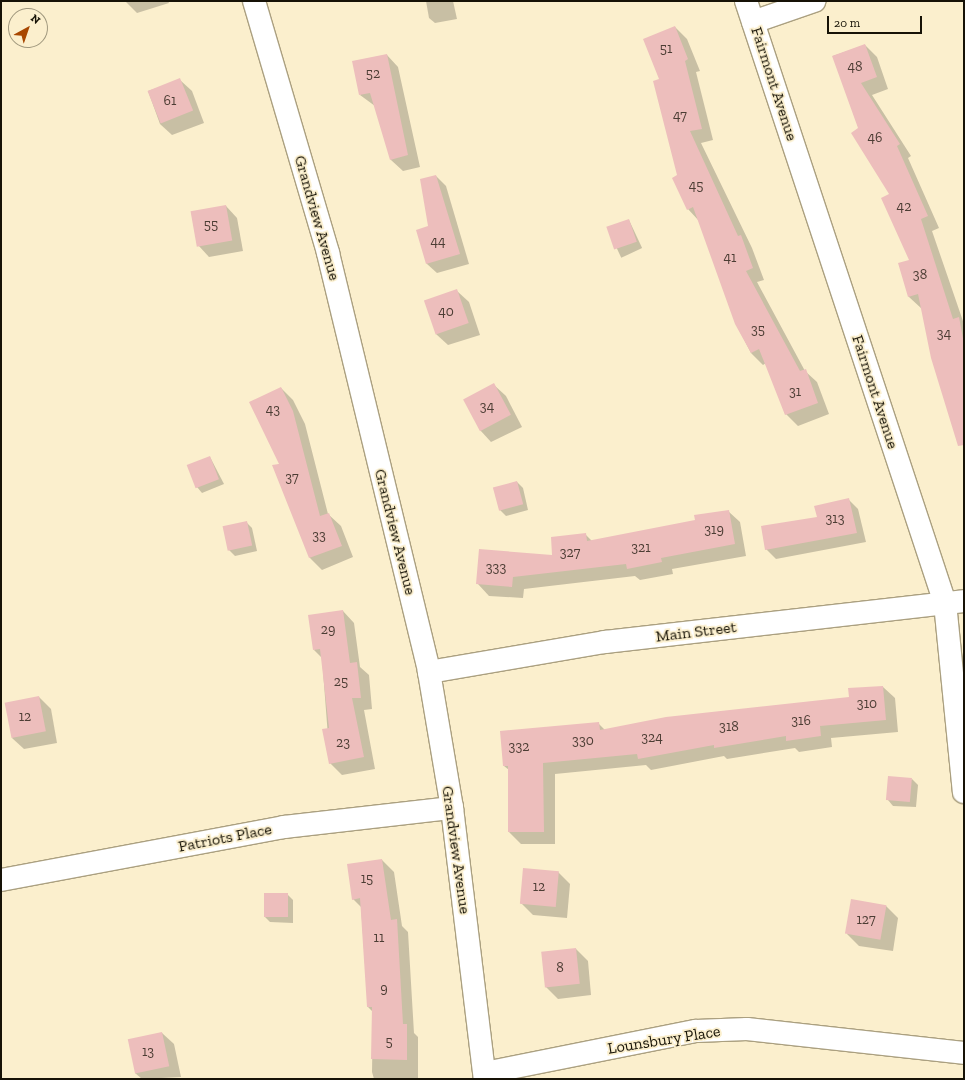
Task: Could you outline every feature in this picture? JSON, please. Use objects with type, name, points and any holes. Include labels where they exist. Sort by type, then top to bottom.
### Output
[{"type":"street","name":"Grandview Avenue","points":[[254,1],[328,253],[429,672],[452,808],[485,1076]]},
{"type":"street","name":"Fairmont Avenue","points":[[746,1],[954,602],[964,792]]},
{"type":"street","points":[[753,22],[814,1]]},
{"type":"street","name":"Main Street","points":[[429,672],[606,642],[954,602]]},
{"type":"street","name":"Patriots Place","points":[[1,880],[284,827],[452,808]]},
{"type":"street","name":"Lounsbury Place","points":[[485,1076],[696,1031],[747,1029],[964,1053]]},
{"type":"building","points":[[675,26],[688,59],[685,61],[702,129],[690,131],[738,236],[741,235],[753,268],[746,271],[800,371],[806,369],[818,403],[785,415],[759,349],[751,353],[735,324],[693,207],[687,210],[672,178],[677,175],[653,81],[659,79],[643,39]]},
{"type":"building","points":[[865,44],[877,77],[861,83],[900,144],[897,146],[928,216],[921,219],[953,319],[959,317],[964,344],[964,445],[958,446],[931,358],[918,294],[908,297],[898,263],[909,260],[881,198],[889,194],[851,133],[858,128],[832,56]]},
{"type":"building","points":[[387,54],[408,155],[390,160],[370,93],[359,95],[352,61]]},
{"type":"building","points":[[180,78],[193,110],[161,124],[148,91]]},
{"type":"building","points":[[436,175],[460,254],[426,264],[416,230],[428,226],[420,179]]},
{"type":"building","points":[[226,205],[232,240],[197,247],[191,211]]},
{"type":"building","points":[[629,219],[637,242],[614,250],[606,227]]},
{"type":"building","points":[[457,289],[469,323],[436,334],[424,300]]},
{"type":"building","points":[[494,383],[511,415],[480,431],[463,399]]},
{"type":"building","points":[[281,387],[293,411],[320,516],[329,513],[342,546],[309,558],[272,465],[279,464],[249,402]]},
{"type":"building","points":[[210,456],[219,479],[196,488],[187,465]]},
{"type":"building","points":[[517,481],[523,504],[499,511],[493,487]]},
{"type":"building","points":[[849,498],[857,533],[765,550],[761,526],[817,517],[814,506]]},
{"type":"building","points":[[729,510],[735,544],[661,558],[662,562],[627,569],[626,564],[513,577],[512,587],[476,584],[479,549],[552,555],[551,537],[586,533],[587,541],[695,520],[694,515]]},
{"type":"building","points":[[247,521],[252,545],[228,551],[223,526]]},
{"type":"building","points":[[343,610],[350,663],[357,662],[361,698],[352,698],[364,757],[329,764],[322,729],[329,728],[320,649],[313,650],[308,615]]},
{"type":"building","points":[[883,686],[886,720],[820,726],[821,736],[786,741],[786,736],[714,748],[714,745],[638,759],[637,754],[543,763],[544,832],[508,832],[508,766],[503,766],[500,731],[599,722],[600,730],[666,717],[849,697],[848,688]]},
{"type":"building","points":[[39,696],[46,731],[12,738],[5,703]]},
{"type":"building","points":[[888,776],[912,778],[910,802],[886,800]]},
{"type":"building","points":[[382,859],[391,920],[397,919],[403,1024],[407,1024],[407,1060],[371,1059],[372,1007],[367,1007],[360,898],[352,900],[347,864]]},
{"type":"building","points":[[523,868],[559,871],[556,907],[520,904]]},
{"type":"building","points":[[264,893],[288,893],[288,917],[264,917]]},
{"type":"building","points":[[851,899],[886,905],[880,940],[845,933]]},
{"type":"building","points":[[576,948],[580,984],[545,987],[541,952]]},
{"type":"building","points":[[162,1032],[169,1066],[135,1074],[128,1039]]}]
